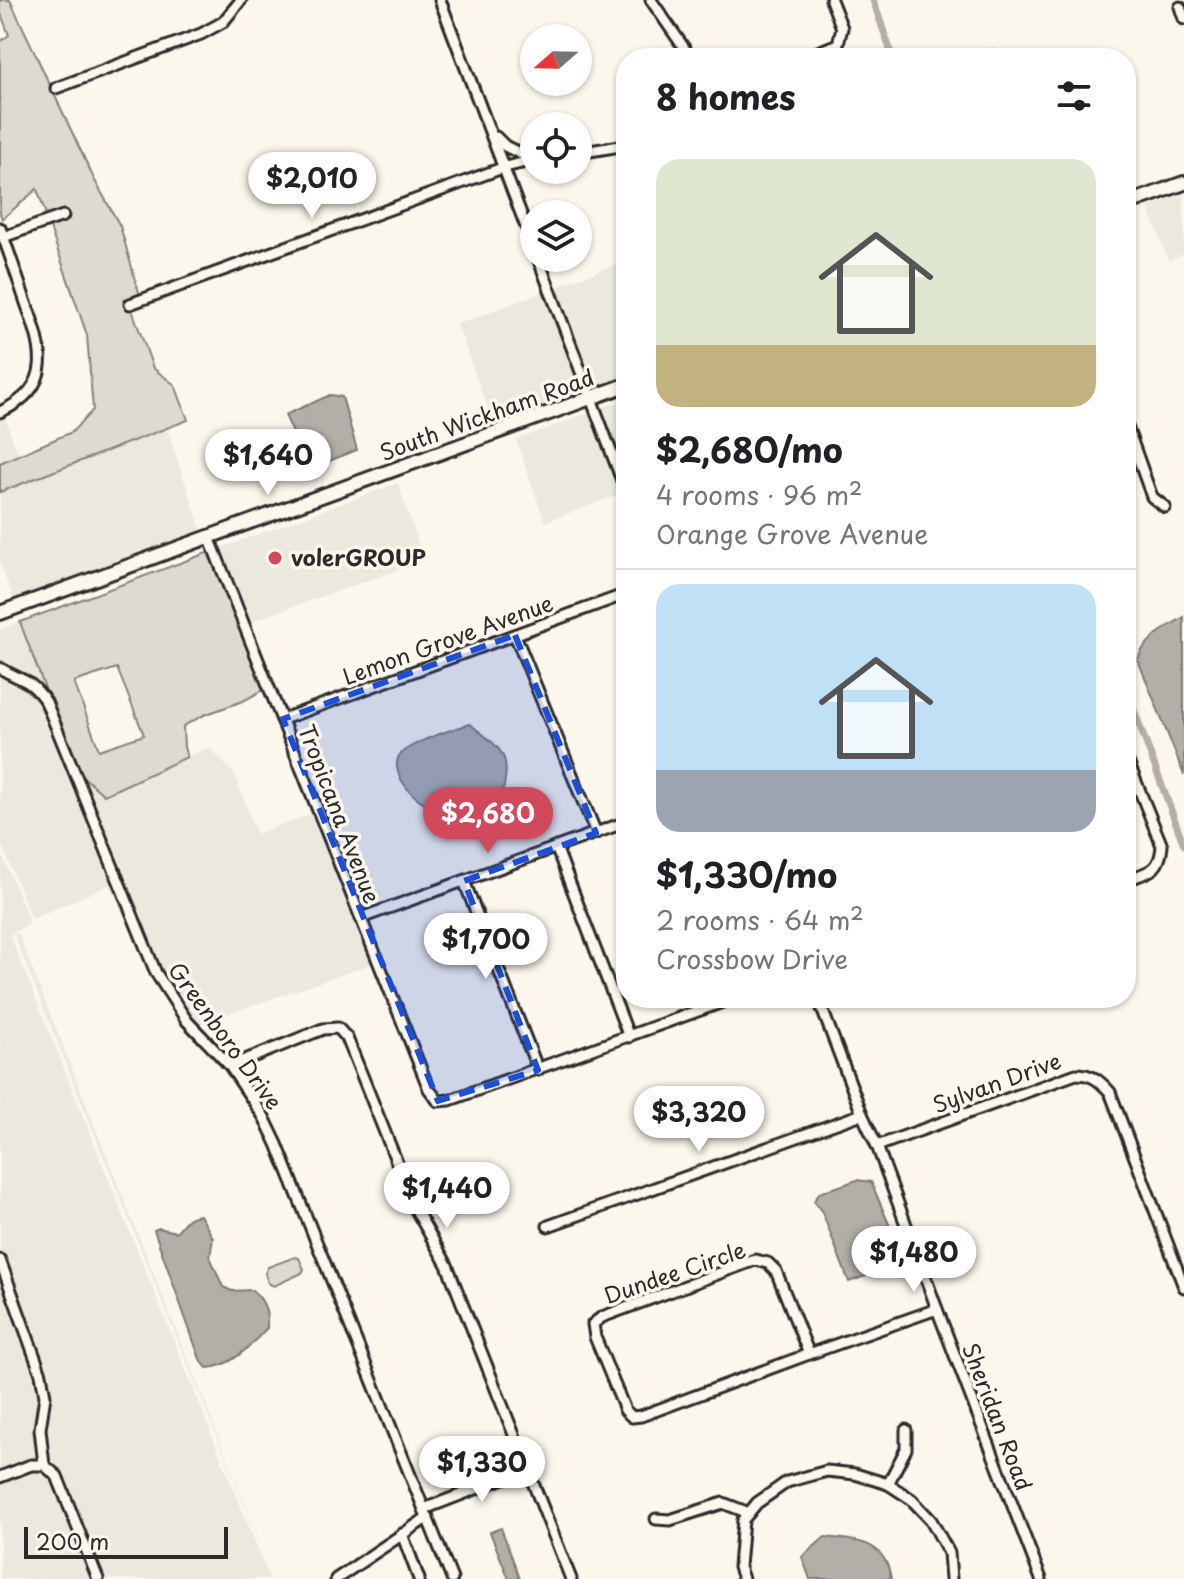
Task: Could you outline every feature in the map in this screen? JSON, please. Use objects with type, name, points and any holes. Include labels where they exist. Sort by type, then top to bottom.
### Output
[{"type":"main road","points":[[1136,200],[1184,183]]},
{"type":"main road","name":"South Wickham Road","points":[[0,613],[616,389]]},
{"type":"street","points":[[56,88],[201,34],[223,22],[241,0]]},
{"type":"street","points":[[440,0],[520,209]]},
{"type":"street","points":[[651,0],[684,48]]},
{"type":"street","points":[[831,0],[842,28],[838,44],[832,48]]},
{"type":"street","points":[[1180,7],[1184,19]]},
{"type":"street","points":[[492,133],[505,146],[520,153]]},
{"type":"street","points":[[592,151],[616,147]]},
{"type":"street","points":[[130,304],[520,163]]},
{"type":"street","points":[[0,412],[18,403],[32,389],[41,368],[41,344],[2,232],[63,216]]},
{"type":"street","points":[[543,272],[616,465]]},
{"type":"street","points":[[1136,452],[1152,497],[1165,507]]},
{"type":"street","name":"Tropicana Avenue","points":[[209,537],[429,1089],[438,1101],[450,1100],[538,1070]]},
{"type":"street","name":"Lemon Grove Avenue","points":[[283,719],[616,598]]},
{"type":"street","points":[[515,635],[596,833]]},
{"type":"street","name":"Greenboro Drive","points":[[0,668],[27,680],[46,702],[156,973],[187,1021],[230,1066],[264,1117],[452,1579]]},
{"type":"street","points":[[1136,789],[1162,846],[1160,860],[1152,871],[1136,877]]},
{"type":"street","points":[[361,918],[616,826]]},
{"type":"street","points":[[556,847],[616,1003]]},
{"type":"street","points":[[464,881],[538,1070],[699,1008]]},
{"type":"street","points":[[618,1008],[629,1037]]},
{"type":"street","name":"Sheridan Road","points":[[822,1008],[1041,1579]]},
{"type":"street","points":[[230,1066],[323,1029],[338,1028],[347,1038],[410,1197],[447,1265],[571,1579]]},
{"type":"street","name":"Sylvan Drive","points":[[877,1146],[1076,1074],[1098,1079],[1110,1092],[1184,1287]]},
{"type":"street","points":[[548,1226],[862,1114]]},
{"type":"street","points":[[0,1260],[41,1374],[45,1396],[40,1429],[44,1465]]},
{"type":"street","name":"Dundee Circle","points":[[809,1354],[776,1271],[768,1263],[755,1260],[602,1317],[593,1324],[595,1337],[625,1410],[632,1417],[937,1309]]},
{"type":"street","points":[[888,1484],[906,1449],[906,1430]]},
{"type":"street","points":[[0,1477],[31,1465],[44,1465],[57,1476],[98,1579]]},
{"type":"street","points":[[336,1579],[402,1534],[426,1513],[527,1469]]},
{"type":"street","points":[[743,1579],[739,1567],[743,1520],[757,1503],[787,1482],[827,1471],[855,1474],[888,1484],[911,1499],[931,1520],[949,1553],[951,1579]]},
{"type":"street","points":[[656,1519],[670,1520],[723,1503],[749,1513]]},
{"type":"street","points":[[402,1534],[419,1579]]},
{"type":"highlighted area","points":[[515,635],[596,833],[464,881],[538,1070],[438,1101],[283,719]]},
{"type":"shaded area","points":[[0,0],[10,0],[94,179],[120,226],[140,296],[125,302],[128,308],[131,307],[153,368],[175,385],[188,420],[0,492],[0,463],[72,432],[93,410],[87,335],[49,225],[68,218],[66,212],[47,218],[37,189],[2,219],[0,213],[0,42],[9,35],[0,11]]},
{"type":"shaded area","points":[[1184,194],[1184,254],[1168,260],[1148,207]]},
{"type":"shaded area","points":[[616,265],[616,381],[591,390],[553,288]]},
{"type":"shaded area","points":[[545,291],[584,393],[494,425],[457,324]]},
{"type":"shaded area","points":[[330,395],[342,397],[357,450],[309,469],[285,415]]},
{"type":"shaded area","points":[[616,403],[616,453],[599,409]]},
{"type":"shaded area","points":[[591,412],[616,475],[616,496],[545,522],[516,440]]},
{"type":"shaded area","points":[[4,415],[19,456],[0,463],[0,416]]},
{"type":"shaded area","points":[[167,429],[202,532],[14,599],[0,564],[0,492]]},
{"type":"shaded area","points":[[398,483],[424,561],[243,624],[215,550]]},
{"type":"shaded area","points":[[215,550],[267,688],[183,726],[187,757],[104,795],[80,774],[20,622]],"holes":[[[117,668],[144,735],[99,750],[74,682]]]},
{"type":"shaded area","points":[[1184,617],[1184,775],[1138,660],[1150,640]]},
{"type":"shaded area","points":[[20,622],[80,774],[103,794],[209,747],[235,775],[256,834],[317,812],[375,963],[187,1028],[160,987],[109,885],[32,919],[0,841],[0,629]]},
{"type":"shaded area","points":[[470,724],[502,754],[506,771],[501,797],[460,808],[434,807],[423,802],[402,781],[397,770],[398,758],[420,742]]},
{"type":"shaded area","points":[[0,850],[30,923],[10,935],[270,1579],[0,1579]]},
{"type":"shaded area","points":[[18,933],[253,1524],[263,1550],[14,935]]},
{"type":"shaded area","points":[[857,1180],[871,1182],[905,1262],[849,1282],[822,1212],[814,1201],[819,1193]]},
{"type":"shaded area","points":[[200,1215],[213,1238],[210,1257],[223,1287],[232,1291],[252,1290],[263,1302],[267,1322],[267,1328],[240,1354],[225,1364],[207,1368],[200,1359],[154,1230],[159,1228],[176,1232],[189,1218]]},
{"type":"shaded area","points":[[299,1258],[304,1269],[302,1273],[274,1286],[268,1283],[265,1273],[268,1267]]},
{"type":"shaded area","points":[[501,1528],[520,1579],[509,1579],[490,1532]]},
{"type":"shaded area","points":[[825,1537],[859,1542],[876,1550],[888,1566],[891,1579],[810,1579],[802,1557]]},
{"type":"waterway","points":[[873,0],[890,48]]},
{"type":"waterway","points":[[1136,716],[1184,845]]},
{"type":"place","name":"volerGROUP","points":[[275,558]]}]
